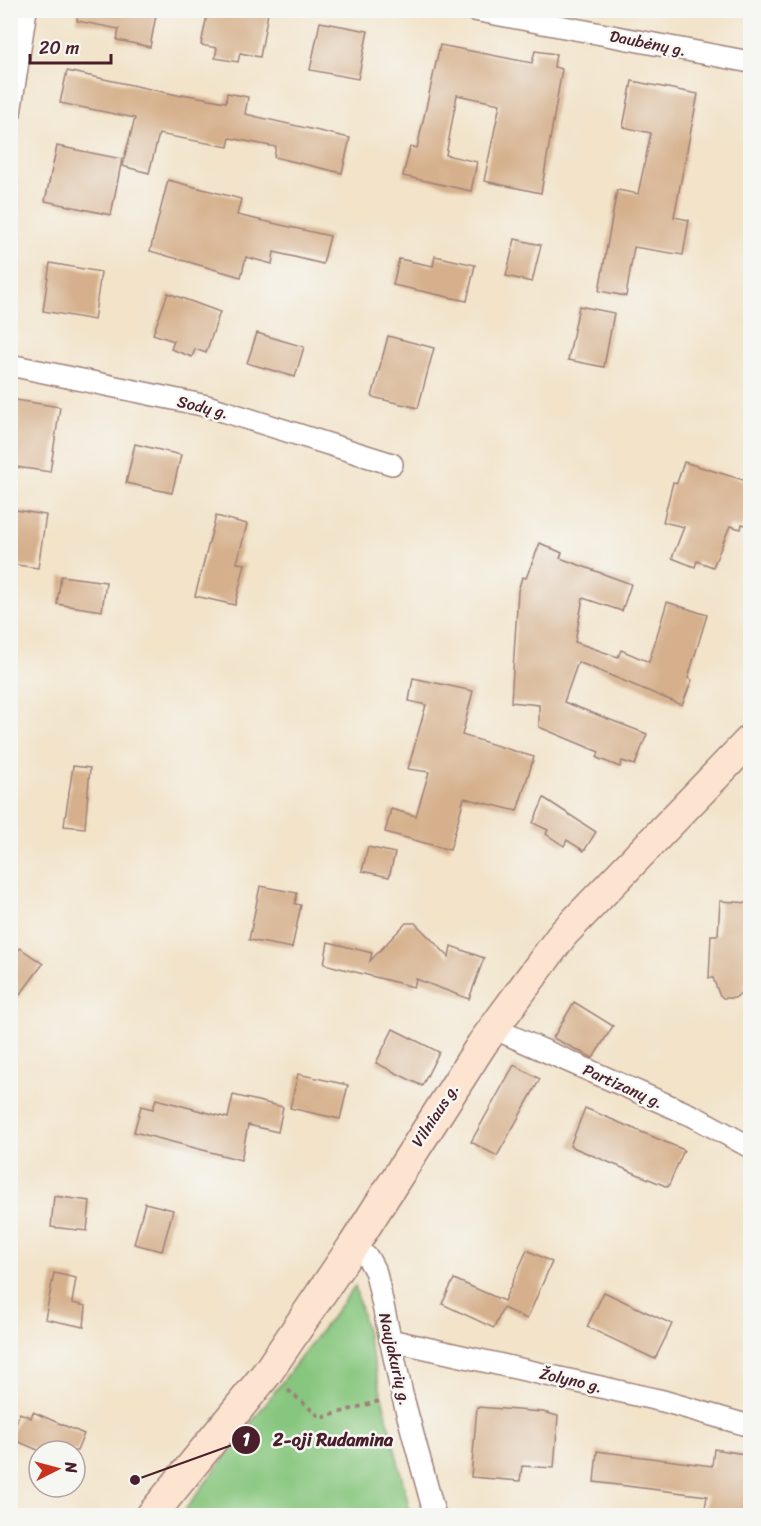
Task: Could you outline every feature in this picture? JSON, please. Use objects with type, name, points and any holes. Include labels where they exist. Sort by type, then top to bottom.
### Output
[{"type":"main road","name":"Vilniaus g.","points":[[150,1515],[267,1372],[353,1246],[437,1111],[563,934],[750,740]]},
{"type":"street","points":[[10,113],[26,10]]},
{"type":"street","name":"Daubėnų g.","points":[[474,10],[750,62]]},
{"type":"street","name":"Sodų g.","points":[[10,365],[207,406],[392,464]]},
{"type":"street","name":"Partizanų g.","points":[[494,1028],[695,1117],[750,1147]]},
{"type":"street","name":"Naujakurių g.","points":[[353,1246],[368,1258],[376,1273],[402,1394],[435,1515]]},
{"type":"street","name":"Žolyno g.","points":[[390,1340],[663,1401],[750,1426]]},
{"type":"path","points":[[267,1372],[321,1418],[402,1394]]},
{"type":"green space","points":[[355,1286],[411,1515],[181,1515],[188,1506]]},
{"type":"building","points":[[78,10],[157,10],[150,47],[117,40],[119,29],[77,21]]},
{"type":"building","points":[[208,10],[268,13],[260,57],[240,53],[238,62],[215,58],[217,48],[201,45]]},
{"type":"building","points":[[320,22],[368,31],[358,79],[310,70]]},
{"type":"building","points":[[440,45],[532,63],[535,51],[556,54],[554,67],[562,69],[541,193],[484,181],[500,104],[457,95],[446,155],[477,162],[471,191],[403,176],[410,147],[417,148]]},
{"type":"building","points":[[67,71],[182,96],[182,94],[226,102],[227,93],[248,97],[245,114],[350,138],[342,173],[274,157],[276,147],[230,138],[228,147],[159,134],[149,173],[122,166],[135,118],[60,103]]},
{"type":"building","points":[[632,81],[698,94],[674,217],[689,220],[683,255],[634,247],[626,296],[599,291],[617,190],[638,194],[651,133],[623,127]]},
{"type":"building","points":[[57,146],[122,159],[111,215],[45,201]]},
{"type":"building","points":[[168,180],[241,199],[237,215],[330,236],[323,264],[274,252],[272,264],[246,257],[241,277],[150,251]]},
{"type":"building","points":[[515,239],[541,245],[532,282],[506,276]]},
{"type":"building","points":[[435,256],[475,265],[467,301],[393,285],[399,259],[433,266]]},
{"type":"building","points":[[50,263],[101,272],[94,320],[43,311]]},
{"type":"building","points":[[168,293],[220,312],[206,353],[195,349],[192,357],[171,349],[174,341],[153,334]]},
{"type":"building","points":[[579,306],[614,313],[604,367],[568,360]]},
{"type":"building","points":[[257,333],[304,347],[295,377],[247,363]]},
{"type":"building","points":[[388,336],[434,348],[418,408],[372,397]]},
{"type":"building","points":[[10,399],[60,407],[50,472],[10,466]]},
{"type":"building","points":[[135,444],[181,455],[172,493],[126,483]]},
{"type":"building","points":[[684,462],[750,482],[750,526],[742,524],[741,529],[730,526],[713,567],[697,561],[695,567],[672,558],[684,527],[663,522],[673,482],[677,483]]},
{"type":"building","points":[[10,509],[46,515],[38,568],[10,564]]},
{"type":"building","points":[[216,516],[247,524],[237,563],[245,564],[235,605],[195,596]]},
{"type":"building","points":[[540,543],[562,553],[560,558],[631,584],[622,611],[583,598],[575,642],[618,657],[621,650],[649,662],[667,602],[707,615],[688,678],[692,680],[682,705],[578,662],[564,702],[647,734],[635,765],[622,761],[620,767],[597,758],[599,752],[539,727],[539,705],[511,702],[518,591],[522,577],[526,578]]},
{"type":"building","points":[[61,576],[106,582],[102,611],[57,604]]},
{"type":"building","points":[[413,678],[473,691],[462,735],[534,757],[517,811],[464,798],[450,850],[385,832],[391,809],[416,816],[429,772],[408,769],[426,705],[409,701]]},
{"type":"building","points":[[73,766],[90,768],[85,828],[64,826]]},
{"type":"building","points":[[544,798],[596,832],[584,851],[567,840],[564,846],[546,834],[548,830],[533,823]]},
{"type":"building","points":[[368,847],[395,853],[389,877],[362,871]]},
{"type":"building","points":[[260,886],[297,893],[295,904],[301,905],[292,948],[249,940]]},
{"type":"building","points":[[720,901],[749,903],[747,937],[750,937],[750,972],[743,991],[735,998],[723,998],[713,978],[709,978],[711,935],[718,935]]},
{"type":"building","points":[[406,923],[415,923],[449,957],[451,946],[484,958],[469,999],[416,979],[414,987],[324,964],[328,942],[372,953],[370,961]]},
{"type":"building","points":[[20,948],[43,964],[10,1008],[10,962]]},
{"type":"building","points":[[574,1002],[613,1026],[593,1058],[553,1038]]},
{"type":"building","points":[[393,1029],[439,1052],[422,1086],[376,1063]]},
{"type":"building","points":[[514,1065],[540,1079],[497,1156],[471,1142]]},
{"type":"building","points":[[298,1074],[348,1085],[340,1119],[290,1108]]},
{"type":"building","points":[[233,1095],[283,1107],[278,1132],[248,1125],[241,1160],[134,1132],[141,1106],[153,1109],[156,1099],[228,1118]]},
{"type":"building","points":[[585,1108],[684,1150],[668,1187],[570,1146]]},
{"type":"building","points":[[54,1196],[90,1201],[87,1231],[51,1227]]},
{"type":"building","points":[[145,1203],[173,1210],[162,1251],[134,1244]]},
{"type":"building","points":[[527,1250],[552,1262],[527,1319],[503,1308],[494,1328],[442,1304],[454,1279],[504,1301]]},
{"type":"building","points":[[54,1273],[76,1278],[72,1303],[86,1306],[84,1327],[45,1319]]},
{"type":"building","points":[[604,1292],[672,1324],[655,1359],[587,1327]]},
{"type":"building","points":[[477,1407],[543,1412],[558,1416],[554,1468],[522,1466],[520,1481],[471,1477]]},
{"type":"building","points":[[33,1412],[84,1434],[82,1439],[27,1439],[27,1445],[10,1438],[20,1413],[31,1418]]},
{"type":"building","points":[[714,1449],[750,1455],[749,1515],[704,1515],[707,1496],[594,1482],[597,1451],[712,1466]]},
{"type":"place","name":"2-oji Rudamina","points":[[135,1480]]}]
